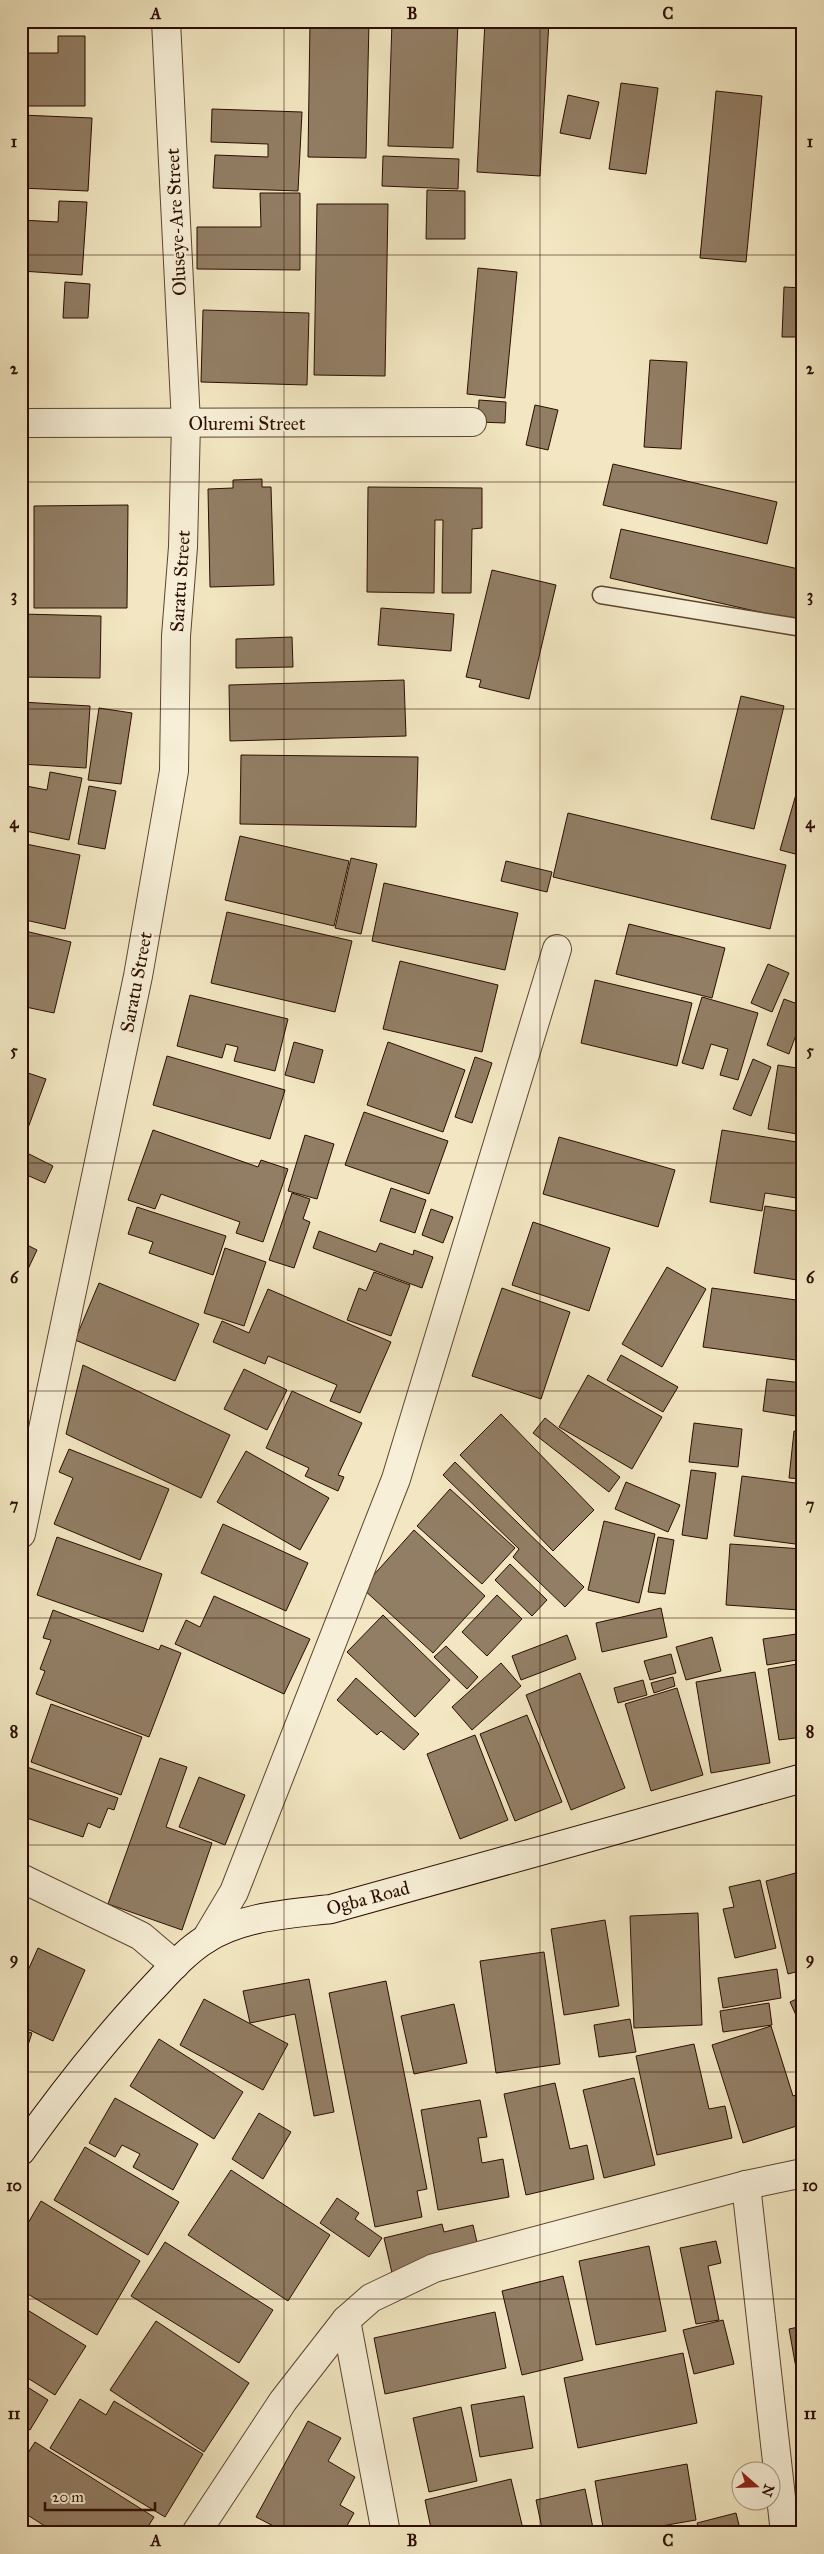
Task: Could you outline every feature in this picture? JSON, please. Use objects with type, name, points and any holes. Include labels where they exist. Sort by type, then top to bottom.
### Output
[{"type":"street","name":"Oluseye-Are Street","points":[[166,21],[186,423]]},
{"type":"street","name":"Oluremi Street","points":[[21,422],[472,422]]},
{"type":"street","name":"Saratu Street","points":[[21,1534],[138,976],[174,771],[176,636],[183,547],[186,423]]},
{"type":"street","points":[[206,1939],[234,1892],[396,1479],[557,949]]},
{"type":"street","name":"Ogba Road","points":[[21,2151],[63,2092],[135,2008],[175,1965],[206,1939],[242,1924],[271,1916],[331,1910],[803,1778]]},
{"type":"street","points":[[21,1878],[141,1936],[175,1965]]},
{"type":"street","points":[[196,2533],[283,2401],[346,2320],[371,2298],[434,2268],[746,2185],[803,2173]]},
{"type":"street","points":[[746,2185],[784,2533]]},
{"type":"street","points":[[346,2320],[386,2533]]},
{"type":"lane","points":[[601,594],[803,628]]},
{"type":"building","points":[[310,21],[369,21],[366,158],[308,157]]},
{"type":"building","points":[[392,21],[458,21],[453,148],[388,146]]},
{"type":"building","points":[[485,21],[549,21],[540,176],[477,172]]},
{"type":"building","points":[[58,36],[85,36],[85,106],[21,106],[21,53],[58,53]]},
{"type":"building","points":[[621,83],[658,88],[646,174],[609,169]]},
{"type":"building","points":[[716,91],[762,96],[746,262],[700,258]]},
{"type":"building","points":[[568,95],[599,102],[590,139],[560,133]]},
{"type":"building","points":[[212,109],[302,112],[298,191],[213,188],[215,155],[268,157],[268,144],[211,142]]},
{"type":"building","points":[[21,115],[92,118],[88,191],[21,188]]},
{"type":"building","points":[[383,156],[459,159],[458,189],[382,186]]},
{"type":"building","points":[[427,190],[465,191],[465,239],[426,239]]},
{"type":"building","points":[[260,193],[300,193],[300,270],[197,269],[197,227],[261,227]]},
{"type":"building","points":[[803,200],[803,236],[799,235]]},
{"type":"building","points":[[59,201],[87,202],[82,275],[21,271],[21,220],[58,222]]},
{"type":"building","points":[[317,204],[388,204],[385,376],[314,375]]},
{"type":"building","points":[[478,268],[517,272],[505,398],[467,394]]},
{"type":"building","points":[[65,282],[90,284],[88,318],[63,318]]},
{"type":"building","points":[[784,287],[803,288],[803,337],[782,337]]},
{"type":"building","points":[[203,310],[309,313],[307,385],[201,382]]},
{"type":"building","points":[[650,360],[687,362],[681,449],[644,447]]},
{"type":"building","points":[[479,400],[506,402],[505,423],[478,422]]},
{"type":"building","points":[[535,405],[558,410],[548,450],[526,445]]},
{"type":"building","points":[[613,464],[777,502],[767,544],[603,505]]},
{"type":"building","points":[[262,479],[262,487],[271,487],[274,585],[210,587],[208,489],[233,488],[233,480]]},
{"type":"building","points":[[368,487],[482,488],[482,528],[472,529],[471,593],[442,593],[443,520],[435,520],[434,593],[367,592]]},
{"type":"building","points":[[128,505],[127,608],[34,608],[34,506]]},
{"type":"building","points":[[621,529],[803,570],[803,622],[610,578]]},
{"type":"building","points":[[492,570],[556,585],[529,699],[479,687],[481,680],[466,677]]},
{"type":"building","points":[[381,608],[454,614],[451,651],[378,645]]},
{"type":"building","points":[[21,614],[101,616],[100,678],[21,677]]},
{"type":"building","points":[[292,637],[293,667],[236,668],[236,639]]},
{"type":"building","points":[[404,680],[406,736],[230,741],[229,685]]},
{"type":"building","points":[[741,696],[784,706],[754,829],[711,819]]},
{"type":"building","points":[[21,702],[90,706],[86,768],[21,764]]},
{"type":"building","points":[[99,708],[132,713],[121,784],[88,780]]},
{"type":"building","points":[[241,755],[418,757],[416,827],[240,824]]},
{"type":"building","points":[[803,770],[803,856],[780,850]]},
{"type":"building","points":[[50,772],[82,778],[69,840],[21,830],[21,785],[47,790]]},
{"type":"building","points":[[89,786],[116,791],[105,849],[78,844]]},
{"type":"building","points":[[568,813],[786,865],[770,929],[553,877]]},
{"type":"building","points":[[240,836],[349,861],[334,926],[225,900]]},
{"type":"building","points":[[21,843],[80,855],[65,929],[21,919]]},
{"type":"building","points":[[351,858],[377,864],[361,934],[335,928]]},
{"type":"building","points":[[506,861],[552,872],[547,892],[501,881]]},
{"type":"building","points":[[384,883],[518,913],[505,970],[372,941]]},
{"type":"building","points":[[227,912],[352,941],[335,1012],[211,983]]},
{"type":"building","points":[[629,924],[725,948],[712,998],[616,974]]},
{"type":"building","points":[[21,930],[71,942],[54,1013],[21,1006]]},
{"type":"building","points":[[400,961],[498,985],[482,1052],[383,1029]]},
{"type":"building","points":[[768,964],[789,973],[772,1012],[751,1003]]},
{"type":"building","points":[[803,968],[803,993],[800,992]]},
{"type":"building","points":[[595,980],[692,1003],[677,1066],[581,1043]]},
{"type":"building","points":[[190,995],[288,1019],[275,1071],[234,1061],[238,1047],[226,1044],[222,1058],[177,1046]]},
{"type":"building","points":[[702,997],[758,1013],[738,1080],[720,1075],[728,1049],[711,1044],[703,1069],[682,1063]]},
{"type":"building","points":[[784,999],[803,1006],[803,1016],[789,1054],[767,1045]]},
{"type":"building","points":[[294,1042],[323,1050],[314,1083],[285,1075]]},
{"type":"building","points":[[388,1042],[465,1070],[443,1132],[367,1105]]},
{"type":"building","points":[[167,1056],[285,1090],[270,1139],[153,1105]]},
{"type":"building","points":[[475,1057],[492,1063],[472,1123],[455,1117]]},
{"type":"building","points":[[753,1059],[771,1067],[751,1116],[733,1109]]},
{"type":"building","points":[[778,1065],[803,1069],[803,1135],[768,1129]]},
{"type":"building","points":[[22,1071],[46,1079],[21,1147],[21,1073]]},
{"type":"building","points":[[364,1112],[448,1141],[429,1194],[345,1165]]},
{"type":"building","points":[[153,1130],[258,1167],[261,1160],[288,1169],[263,1242],[236,1233],[240,1222],[161,1194],[155,1209],[128,1200]]},
{"type":"building","points":[[722,1130],[803,1143],[803,1199],[765,1193],[762,1211],[710,1202]]},
{"type":"building","points":[[305,1135],[334,1144],[317,1199],[288,1191]]},
{"type":"building","points":[[559,1137],[675,1170],[658,1227],[543,1194]]},
{"type":"building","points":[[21,1150],[53,1166],[45,1183],[29,1176],[21,1193]]},
{"type":"building","points":[[391,1188],[426,1200],[415,1233],[380,1221]]},
{"type":"building","points":[[292,1193],[310,1199],[303,1219],[310,1222],[294,1268],[269,1260]]},
{"type":"building","points":[[765,1206],[803,1212],[803,1281],[754,1273]]},
{"type":"building","points":[[137,1207],[226,1236],[213,1275],[149,1253],[153,1242],[128,1234]]},
{"type":"building","points":[[431,1209],[453,1217],[443,1243],[422,1235]]},
{"type":"building","points":[[533,1222],[610,1248],[589,1311],[512,1285]]},
{"type":"building","points":[[319,1231],[376,1252],[380,1243],[413,1255],[414,1250],[433,1257],[422,1288],[313,1248]]},
{"type":"building","points":[[21,1242],[37,1250],[21,1284]]},
{"type":"building","points":[[225,1248],[266,1262],[244,1326],[204,1313]]},
{"type":"building","points":[[667,1267],[706,1289],[662,1367],[622,1344]]},
{"type":"building","points":[[374,1272],[410,1285],[391,1336],[347,1320],[359,1288],[366,1291]]},
{"type":"building","points":[[99,1283],[199,1324],[175,1381],[75,1340]]},
{"type":"building","points":[[502,1288],[570,1312],[541,1399],[472,1376]]},
{"type":"building","points":[[712,1288],[803,1301],[803,1361],[703,1347]]},
{"type":"building","points":[[268,1289],[391,1342],[360,1413],[330,1401],[337,1385],[268,1356],[265,1364],[213,1342],[222,1321],[249,1333]]},
{"type":"building","points":[[621,1355],[678,1387],[663,1412],[607,1380]]},
{"type":"building","points":[[83,1365],[230,1435],[201,1498],[66,1434]]},
{"type":"building","points":[[244,1369],[287,1390],[267,1430],[224,1409]]},
{"type":"building","points":[[588,1375],[662,1417],[632,1469],[559,1427]]},
{"type":"building","points":[[767,1379],[803,1383],[802,1417],[763,1411]]},
{"type":"building","points":[[292,1391],[362,1423],[338,1475],[344,1477],[338,1491],[305,1476],[309,1468],[266,1448]]},
{"type":"building","points":[[501,1414],[594,1510],[553,1551],[460,1455]]},
{"type":"building","points":[[545,1418],[620,1477],[609,1492],[533,1433]]},
{"type":"building","points":[[694,1423],[742,1429],[738,1467],[689,1462]]},
{"type":"building","points":[[794,1431],[803,1432],[803,1479],[789,1478]]},
{"type":"building","points":[[69,1449],[169,1489],[140,1560],[54,1524],[73,1478],[59,1472]]},
{"type":"building","points":[[246,1451],[329,1498],[300,1550],[217,1502]]},
{"type":"building","points":[[455,1462],[584,1587],[565,1607],[513,1557],[519,1549],[443,1475]]},
{"type":"building","points":[[691,1470],[716,1473],[707,1539],[682,1535]]},
{"type":"building","points":[[742,1476],[803,1484],[803,1545],[734,1536]]},
{"type":"building","points":[[626,1482],[680,1505],[668,1532],[615,1509]]},
{"type":"building","points":[[450,1489],[515,1548],[482,1584],[417,1526]]},
{"type":"building","points":[[604,1521],[655,1534],[639,1603],[588,1590]]},
{"type":"building","points":[[223,1524],[308,1563],[286,1611],[201,1573]]},
{"type":"building","points":[[414,1530],[485,1596],[433,1653],[362,1588]]},
{"type":"building","points":[[57,1537],[162,1574],[143,1632],[37,1595]]},
{"type":"building","points":[[658,1537],[674,1540],[665,1594],[648,1592]]},
{"type":"building","points":[[730,1544],[803,1549],[800,1610],[726,1605]]},
{"type":"building","points":[[510,1564],[547,1600],[532,1616],[495,1580]]},
{"type":"building","points":[[497,1595],[522,1619],[487,1656],[462,1632]]},
{"type":"building","points":[[214,1596],[310,1639],[284,1694],[175,1644],[186,1620],[200,1627]]},
{"type":"building","points":[[661,1608],[667,1637],[602,1652],[596,1623]]},
{"type":"building","points":[[53,1610],[159,1650],[161,1645],[181,1653],[149,1737],[36,1694],[45,1671],[40,1669],[51,1640],[43,1638]]},
{"type":"building","points":[[383,1615],[450,1680],[415,1717],[347,1652]]},
{"type":"building","points":[[803,1633],[803,1659],[767,1665],[763,1639]]},
{"type":"building","points":[[567,1635],[576,1659],[521,1680],[512,1656]]},
{"type":"building","points":[[712,1637],[721,1671],[686,1680],[676,1647]]},
{"type":"building","points":[[446,1646],[478,1677],[467,1689],[434,1657]]},
{"type":"building","points":[[671,1654],[676,1673],[650,1680],[644,1661]]},
{"type":"building","points":[[501,1663],[521,1686],[472,1730],[452,1707]]},
{"type":"building","points":[[803,1663],[803,1737],[779,1740],[768,1669]]},
{"type":"building","points":[[755,1672],[770,1763],[711,1773],[696,1682]]},
{"type":"building","points":[[580,1673],[625,1788],[571,1810],[526,1695]]},
{"type":"building","points":[[673,1677],[675,1686],[654,1693],[651,1683]]},
{"type":"building","points":[[356,1678],[419,1734],[404,1750],[381,1731],[377,1735],[337,1700]]},
{"type":"building","points":[[643,1680],[647,1695],[618,1703],[614,1688]]},
{"type":"building","points":[[677,1688],[703,1775],[651,1791],[625,1704]]},
{"type":"building","points":[[51,1704],[142,1737],[121,1795],[31,1762]]},
{"type":"building","points":[[527,1715],[562,1802],[515,1821],[480,1734]]},
{"type":"building","points":[[475,1735],[508,1820],[460,1839],[427,1754]]},
{"type":"building","points":[[160,1758],[187,1767],[166,1827],[212,1843],[182,1930],[108,1904]]},
{"type":"building","points":[[21,1765],[118,1798],[114,1810],[108,1808],[100,1828],[88,1823],[83,1837],[21,1816]]},
{"type":"building","points":[[199,1777],[245,1795],[225,1845],[179,1827]]},
{"type":"building","points":[[803,1871],[803,1970],[788,1974],[766,1881]]},
{"type":"building","points":[[760,1880],[776,1948],[735,1958],[723,1909],[734,1907],[729,1887]]},
{"type":"building","points":[[698,1913],[702,2025],[634,2028],[630,1916]]},
{"type":"building","points":[[605,1920],[619,2006],[564,2015],[551,1929]]},
{"type":"building","points":[[38,1948],[85,1970],[53,2041],[21,2026],[21,1986]]},
{"type":"building","points":[[544,1952],[560,2064],[496,2073],[480,1961]]},
{"type":"building","points":[[777,1969],[781,1998],[723,2008],[718,1978]]},
{"type":"building","points":[[309,1979],[334,2112],[314,2116],[295,2014],[250,2023],[243,1991]]},
{"type":"building","points":[[386,1981],[427,2189],[417,2191],[422,2217],[375,2227],[329,1993]]},
{"type":"building","points":[[803,1996],[803,2023],[800,2024],[790,2002]]},
{"type":"building","points":[[204,1999],[288,2044],[263,2090],[180,2045]]},
{"type":"building","points":[[769,2003],[772,2025],[723,2032],[720,2011]]},
{"type":"building","points":[[454,2004],[467,2063],[414,2074],[401,2016]]},
{"type":"building","points":[[630,2019],[636,2052],[599,2057],[594,2025]]},
{"type":"building","points":[[771,2026],[793,2096],[803,2093],[803,2124],[743,2143],[712,2045]]},
{"type":"building","points":[[21,2030],[32,2033],[22,2063],[21,2063]]},
{"type":"building","points":[[803,2032],[803,2046],[798,2034]]},
{"type":"building","points":[[159,2039],[243,2092],[214,2139],[130,2086]]},
{"type":"building","points":[[694,2044],[709,2109],[725,2106],[732,2138],[657,2155],[636,2056]]},
{"type":"building","points":[[634,2078],[655,2165],[604,2178],[583,2090]]},
{"type":"building","points":[[555,2083],[570,2149],[587,2145],[594,2179],[526,2195],[504,2094]]},
{"type":"building","points":[[115,2098],[198,2144],[173,2190],[133,2167],[140,2154],[122,2145],[115,2157],[89,2143]]},
{"type":"building","points":[[480,2100],[487,2137],[478,2138],[482,2163],[503,2159],[509,2197],[438,2210],[421,2110]]},
{"type":"building","points":[[259,2113],[291,2132],[263,2179],[232,2159]]},
{"type":"building","points":[[85,2147],[179,2202],[148,2255],[54,2200]]},
{"type":"building","points":[[231,2170],[330,2235],[288,2301],[188,2235]]},
{"type":"building","points":[[337,2198],[359,2213],[355,2219],[382,2238],[369,2257],[320,2223]]},
{"type":"building","points":[[41,2201],[140,2261],[97,2335],[21,2290],[21,2235]]},
{"type":"building","points":[[442,2224],[444,2232],[473,2225],[479,2251],[392,2273],[384,2238]]},
{"type":"building","points":[[716,2241],[721,2263],[708,2266],[719,2320],[696,2324],[680,2248]]},
{"type":"building","points":[[165,2242],[273,2310],[239,2363],[131,2296]]},
{"type":"building","points":[[649,2246],[666,2331],[596,2345],[579,2261]]},
{"type":"building","points":[[563,2276],[583,2360],[522,2375],[502,2291]]},
{"type":"building","points":[[21,2306],[86,2346],[55,2395],[21,2374]]},
{"type":"building","points":[[495,2312],[506,2368],[385,2394],[374,2338]]},
{"type":"building","points":[[723,2320],[734,2364],[694,2374],[683,2330]]},
{"type":"building","points":[[156,2321],[249,2383],[204,2452],[110,2390]]},
{"type":"building","points":[[803,2326],[803,2401],[802,2401],[789,2329]]},
{"type":"building","points":[[683,2353],[697,2423],[578,2448],[564,2378]]},
{"type":"building","points":[[21,2383],[48,2400],[30,2430],[21,2425]]},
{"type":"building","points":[[524,2396],[533,2448],[480,2457],[471,2405]]},
{"type":"building","points":[[80,2399],[106,2415],[114,2401],[203,2454],[165,2517],[50,2448]]},
{"type":"building","points":[[461,2407],[477,2481],[429,2492],[413,2418]]},
{"type":"building","points":[[308,2421],[341,2438],[328,2461],[355,2477],[340,2505],[354,2513],[343,2533],[287,2533],[256,2517]]},
{"type":"building","points":[[35,2442],[154,2517],[144,2533],[56,2533],[21,2511],[21,2464]]},
{"type":"building","points":[[687,2464],[696,2520],[621,2533],[604,2533],[595,2481]]},
{"type":"building","points":[[511,2479],[524,2533],[432,2533],[425,2500]]},
{"type":"building","points":[[585,2489],[594,2533],[543,2533],[536,2500]]},
{"type":"building","points":[[736,2513],[741,2533],[700,2533],[697,2523]]},
{"type":"building","points":[[21,2524],[36,2533],[21,2533]]}]
